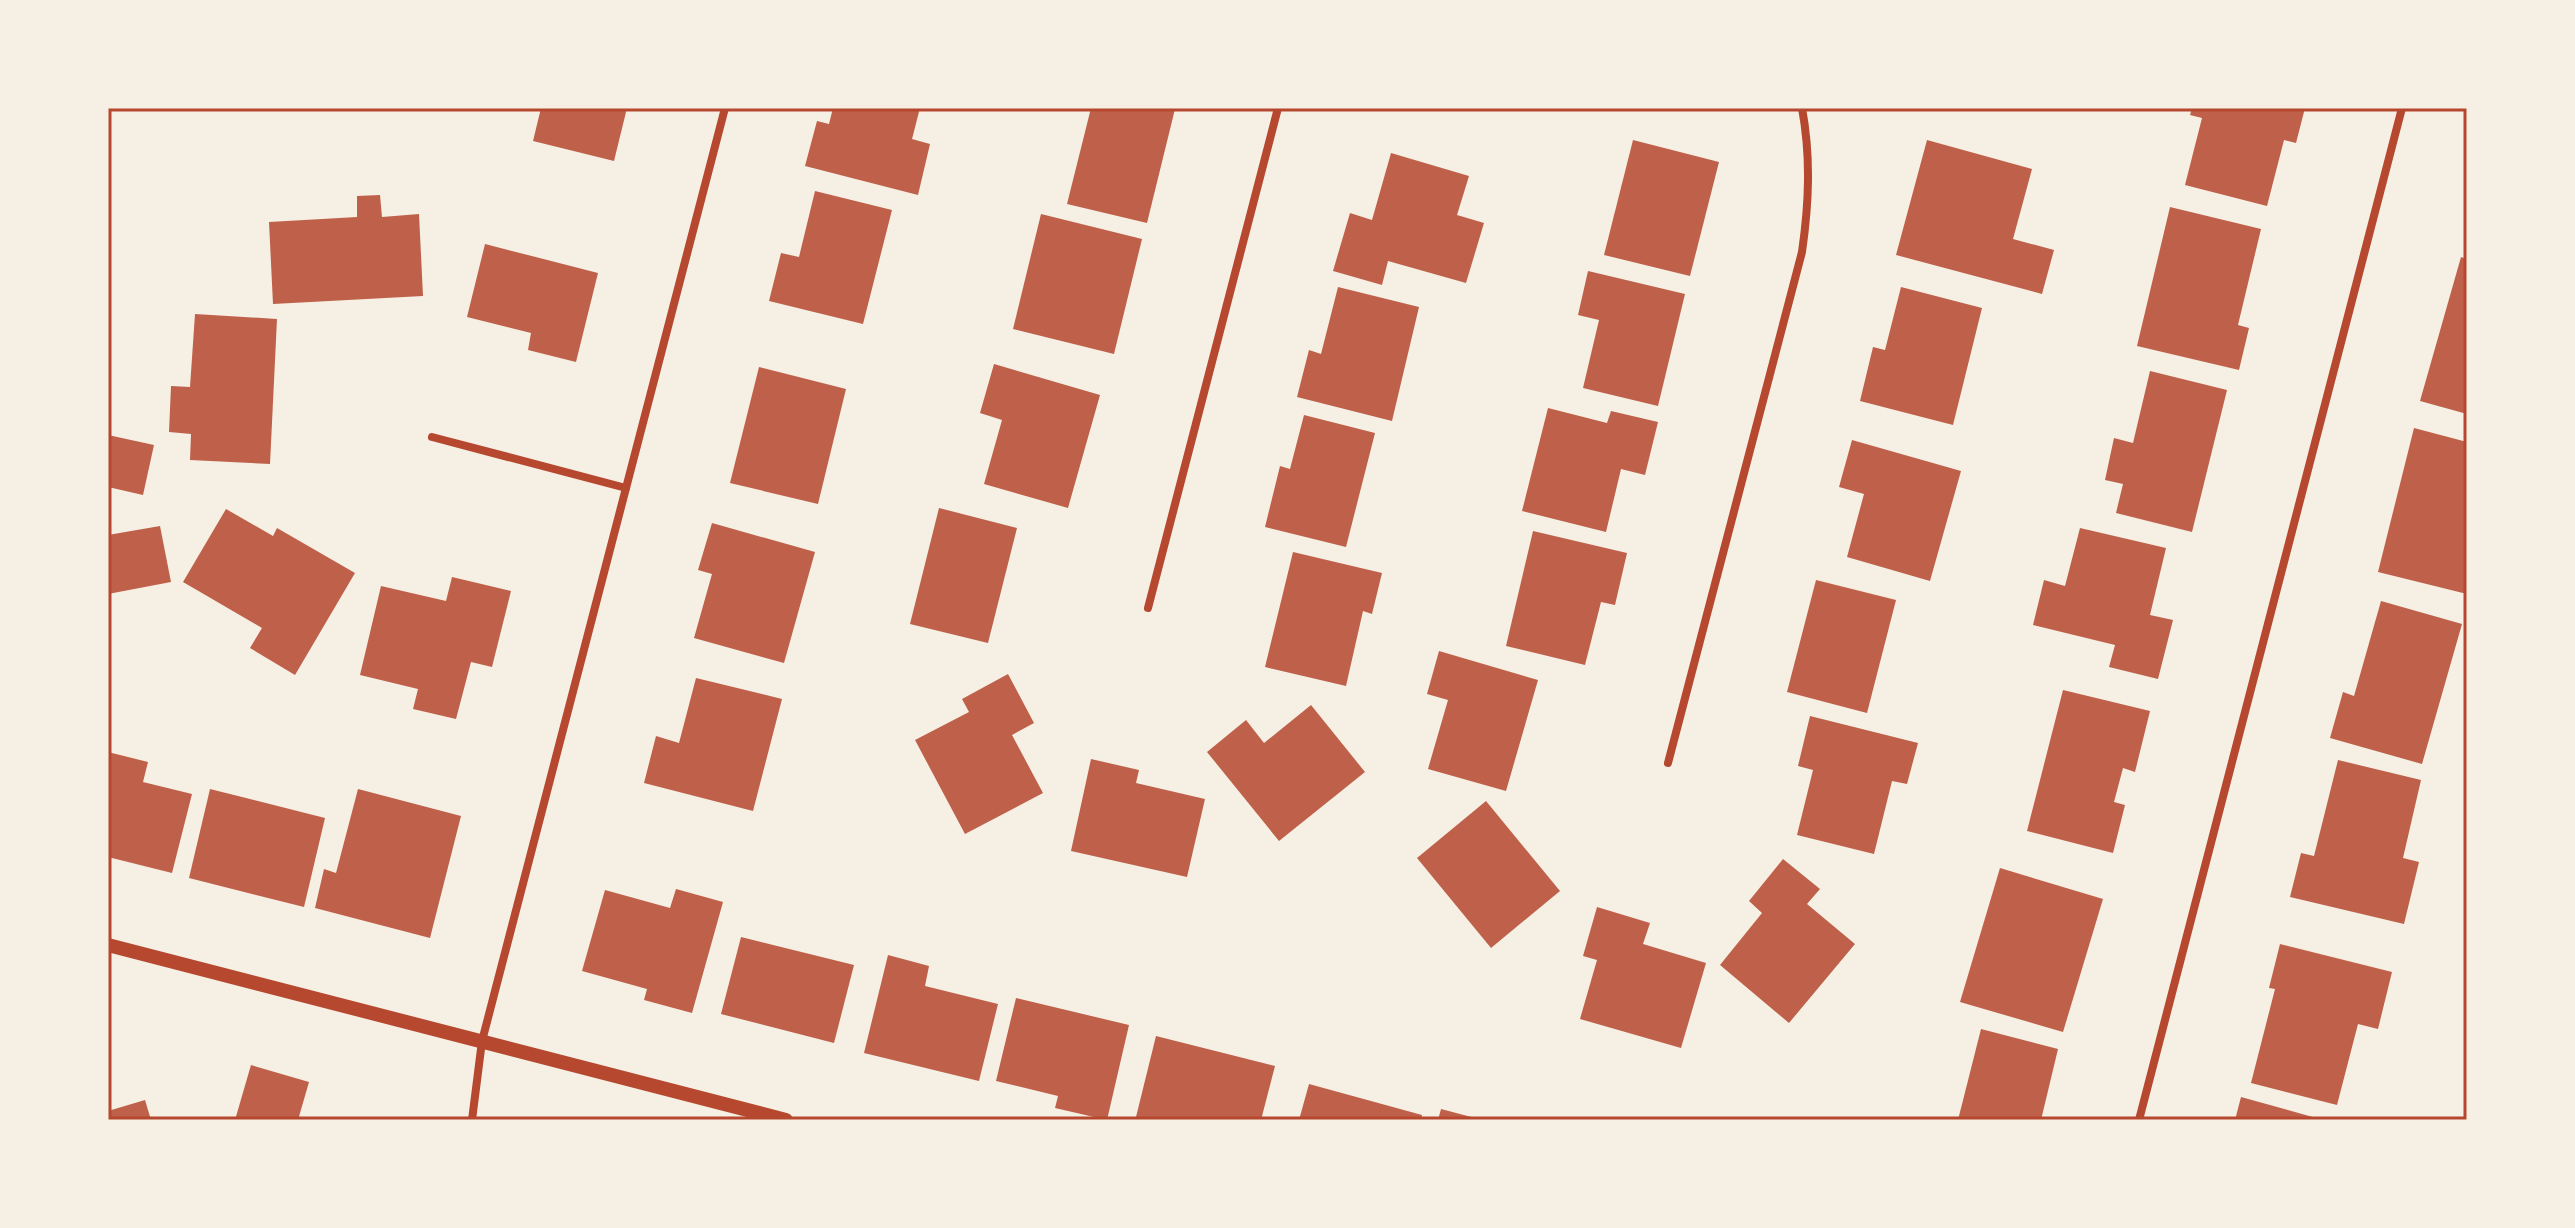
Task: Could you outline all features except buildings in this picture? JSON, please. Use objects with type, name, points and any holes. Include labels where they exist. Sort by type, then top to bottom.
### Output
[{"type":"street","points":[[472,1120],[482,1041],[725,108]]},
{"type":"street","points":[[1148,608],[1278,108]]},
{"type":"street","points":[[1668,763],[1802,252],[1809,198],[1808,143],[1802,108]]},
{"type":"street","points":[[2139,1120],[2402,108]]},
{"type":"street","points":[[432,437],[626,488]]},
{"type":"street","points":[[108,945],[786,1120]]}]
